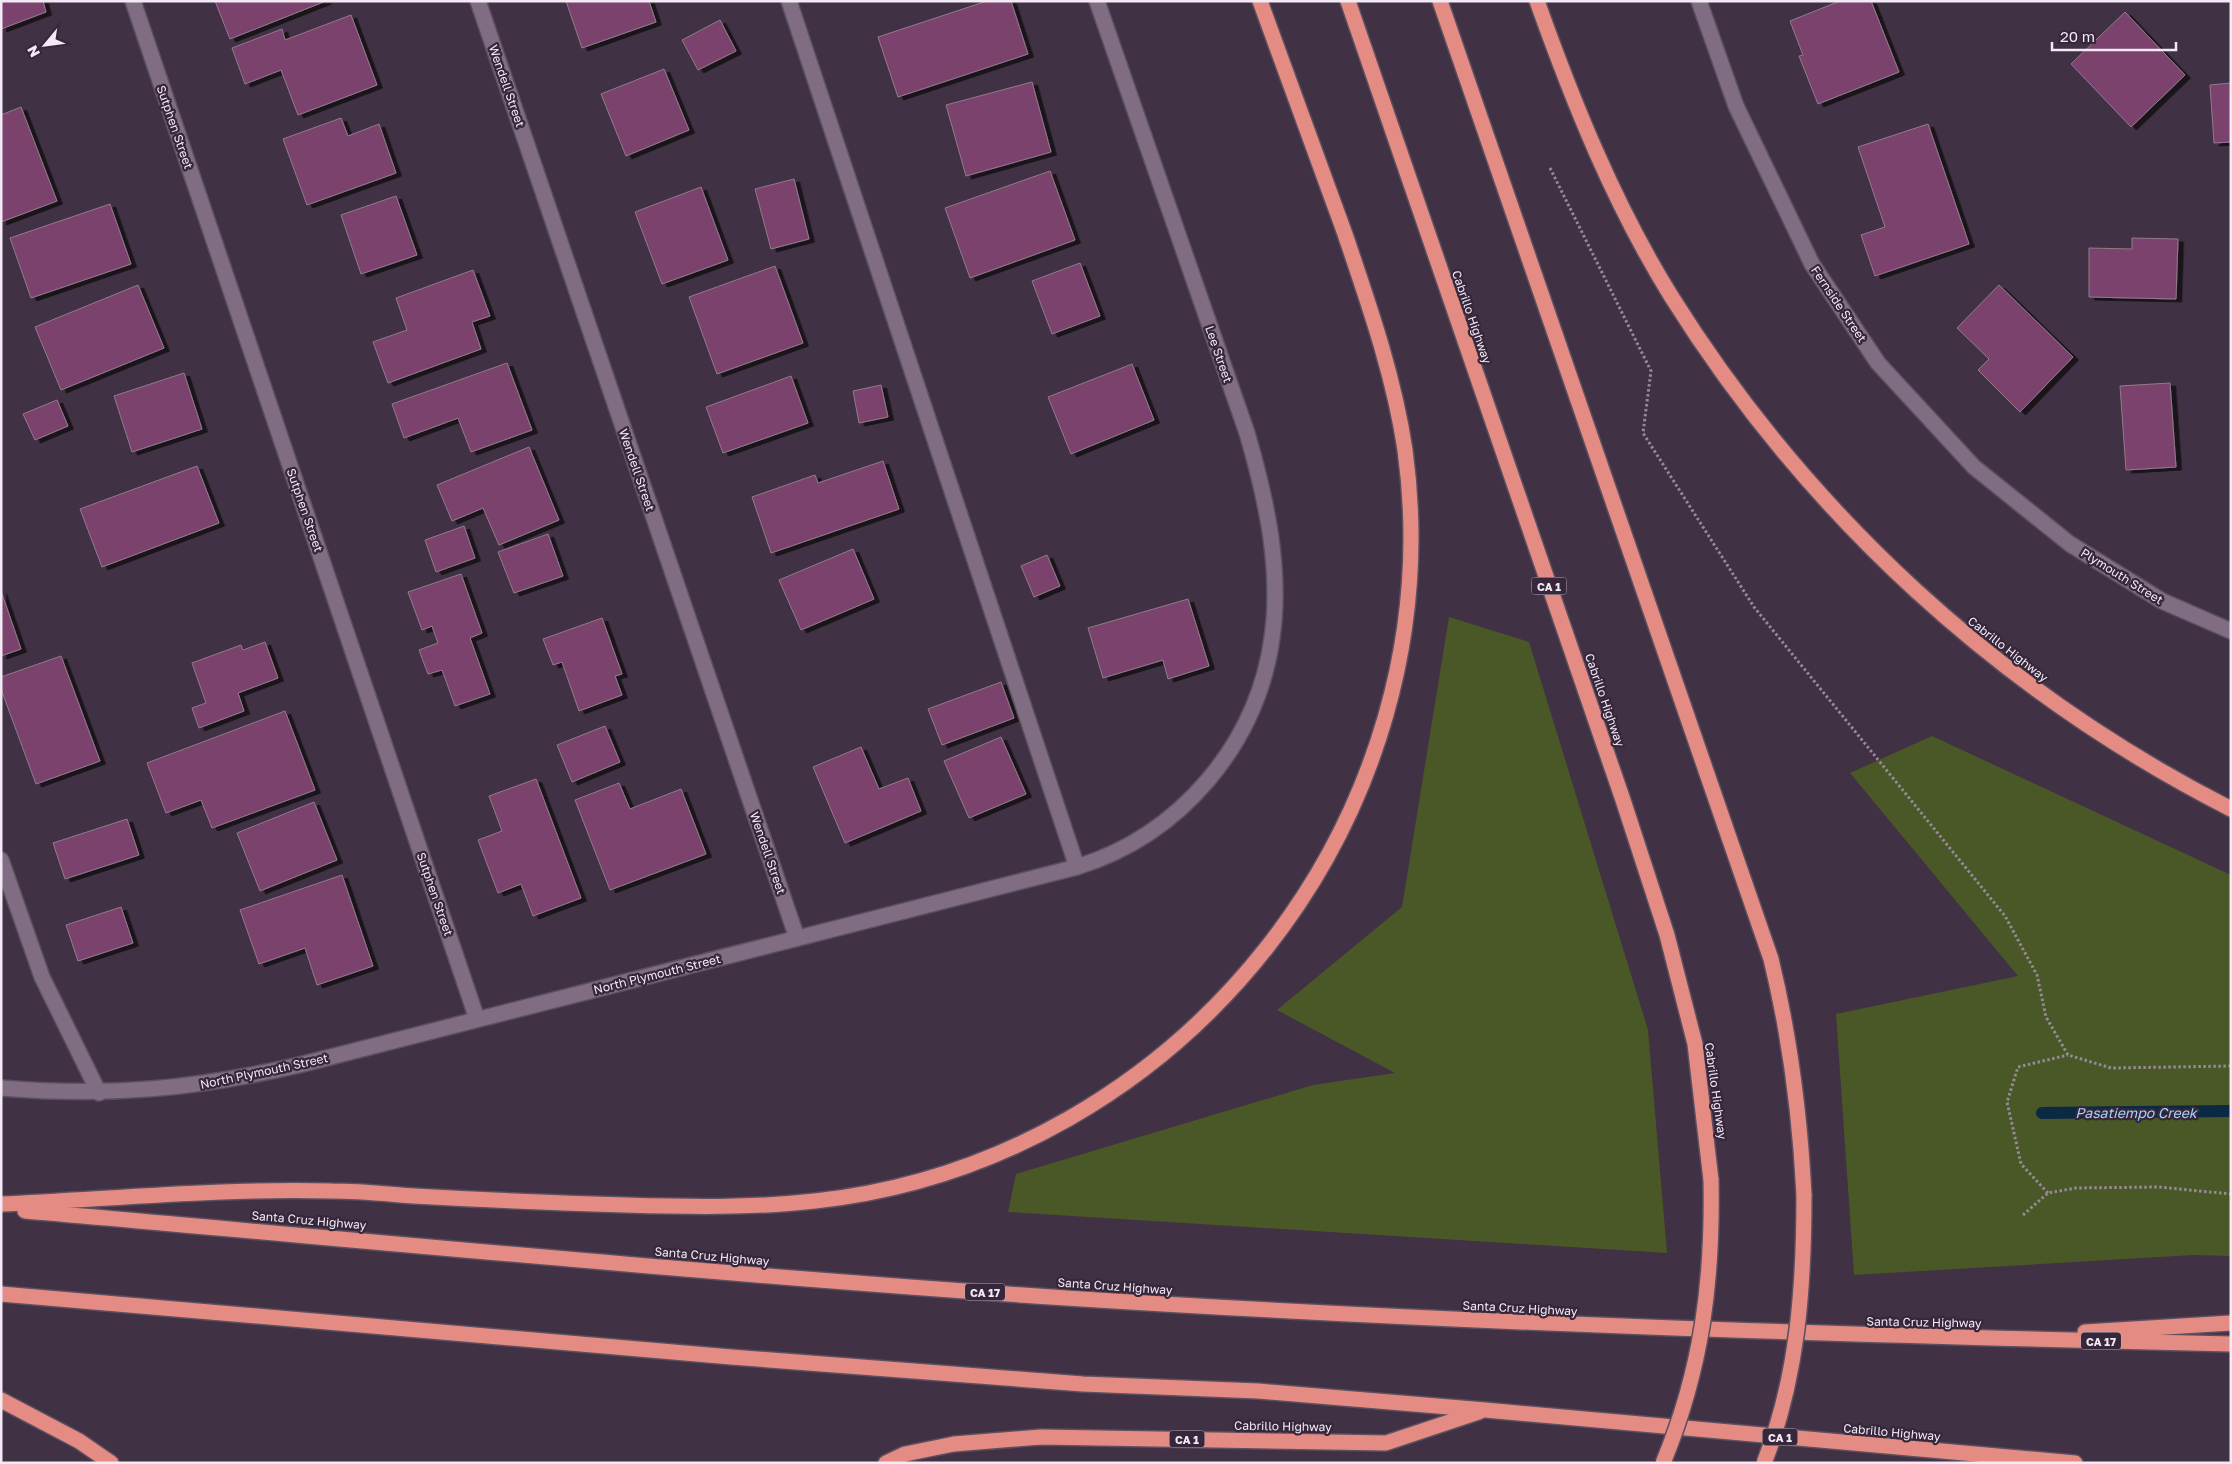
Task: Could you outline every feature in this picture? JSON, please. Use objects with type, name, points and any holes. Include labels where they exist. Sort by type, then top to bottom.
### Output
[{"type":"highway","points":[[1,1204],[257,1191],[333,1191],[530,1202],[718,1206],[816,1201],[864,1194],[957,1169],[1046,1131],[1126,1082],[1202,1020],[1237,985],[1291,916],[1322,869],[1344,828],[1370,764],[1393,691],[1403,643],[1410,558],[1410,500],[1405,451],[1397,404],[1385,358],[1335,205],[1260,1]]},
{"type":"highway","name":"Cabrillo Highway","points":[[1348,1],[1623,800],[1667,936],[1695,1044],[1711,1180],[1712,1233],[1709,1285],[1701,1338],[1689,1388],[1662,1463]]},
{"type":"highway","points":[[1440,1],[1771,959],[1789,1037],[1799,1115],[1804,1195],[1801,1301],[1794,1354],[1782,1405],[1764,1463]]},
{"type":"highway","name":"Cabrillo Highway","points":[[1537,1],[1588,134],[1627,217],[1666,286],[1721,370],[1804,477],[1864,542],[1899,576],[1966,636],[2000,663],[2038,692],[2112,743],[2231,809]]},
{"type":"highway","name":"Santa Cruz Highway","points":[[1,1209],[718,1271],[1061,1298],[1594,1326],[2231,1344]]},
{"type":"highway","points":[[1,1294],[731,1357],[1083,1384],[1258,1391],[1485,1410]]},
{"type":"highway","points":[[1971,1338],[2231,1323]]},
{"type":"highway","points":[[1,1400],[79,1441],[111,1463]]},
{"type":"highway","name":"Cabrillo Highway","points":[[886,1463],[905,1454],[954,1444],[1041,1437],[1386,1443],[1485,1410],[2075,1463]]},
{"type":"street","name":"Sutphen Street","points":[[133,1],[477,1019]]},
{"type":"street","name":"Wendell Street","points":[[478,1],[797,938]]},
{"type":"street","points":[[789,1],[1077,868]]},
{"type":"street","name":"Lee Street","points":[[1097,1],[1247,433],[1265,500],[1273,566],[1272,638],[1263,677],[1250,715]]},
{"type":"street","name":"Fernside Street","points":[[1699,1],[1736,106],[1812,264],[1878,363],[1974,467],[2070,544]]},
{"type":"street","name":"Plymouth Street","points":[[2070,544],[2162,601],[2231,631]]},
{"type":"street","name":"North Plymouth Street","points":[[1,1088],[99,1093],[199,1085],[265,1072],[1077,868],[1101,860],[1122,849],[1157,828],[1186,804],[1211,778],[1232,749],[1250,715]]},
{"type":"street","points":[[1,860],[42,976],[99,1093]]},
{"type":"path","points":[[1550,168],[1651,371],[1643,433],[1754,606],[2005,916],[2037,975],[2046,1017],[2068,1055]]},
{"type":"path","points":[[2048,1193],[2021,1164],[2007,1102],[2018,1067],[2068,1055],[2111,1068],[2231,1066]]},
{"type":"path","points":[[2023,1215],[2048,1193],[2076,1188],[2158,1187],[2231,1194]]},
{"type":"green space","points":[[1449,617],[1529,642],[1648,1030],[1667,1253],[1008,1212],[1016,1174],[1313,1085],[1395,1073],[1277,1010],[1402,907]]},
{"type":"green space","points":[[1932,736],[2231,875],[2231,1256],[2193,1255],[1854,1275],[1836,1014],[2018,976],[1850,773]]},
{"type":"building","points":[[1,1],[43,1],[46,12],[1,29]]},
{"type":"building","points":[[215,1],[326,1],[230,39]]},
{"type":"building","points":[[566,1],[649,1],[656,22],[582,48]]},
{"type":"building","points":[[987,1],[1011,1],[1028,54],[898,97],[878,37]]},
{"type":"building","points":[[1840,1],[1871,1],[1899,72],[1818,104],[1799,56],[1803,55],[1790,21]]},
{"type":"building","points":[[2125,12],[2185,75],[2131,127],[2071,64]]},
{"type":"building","points":[[351,15],[377,85],[298,115],[281,70],[245,84],[232,48],[282,29],[285,40]]},
{"type":"building","points":[[720,20],[736,51],[698,70],[682,40]]},
{"type":"building","points":[[664,69],[689,130],[626,156],[601,94]]},
{"type":"building","points":[[1032,82],[1051,152],[966,176],[946,105]]},
{"type":"building","points":[[2231,83],[2231,142],[2214,143],[2210,85]]},
{"type":"building","points":[[21,107],[57,201],[1,222],[1,115]]},
{"type":"building","points":[[341,118],[348,136],[379,124],[396,173],[307,205],[283,139]]},
{"type":"building","points":[[1928,124],[1969,244],[1875,276],[1861,235],[1885,227],[1858,147]]},
{"type":"building","points":[[1050,171],[1075,240],[970,278],[945,208]]},
{"type":"building","points":[[794,179],[809,239],[771,249],[755,189]]},
{"type":"building","points":[[701,187],[728,260],[662,284],[635,212]]},
{"type":"building","points":[[396,196],[417,255],[361,274],[341,215]]},
{"type":"building","points":[[110,204],[131,264],[31,298],[10,238]]},
{"type":"building","points":[[2132,238],[2178,239],[2176,299],[2089,297],[2089,248],[2132,249]]},
{"type":"building","points":[[1080,263],[1100,316],[1052,334],[1032,281]]},
{"type":"building","points":[[775,266],[803,343],[717,374],[689,297]]},
{"type":"building","points":[[473,270],[490,316],[472,322],[481,349],[388,383],[373,342],[407,330],[396,298]]},
{"type":"building","points":[[138,285],[164,348],[61,390],[35,327]]},
{"type":"building","points":[[1999,285],[2073,357],[2020,412],[1978,370],[1989,359],[1957,328]]},
{"type":"building","points":[[507,363],[532,430],[471,452],[458,418],[404,438],[392,404]]},
{"type":"building","points":[[1132,364],[1154,420],[1071,454],[1048,397]]},
{"type":"building","points":[[184,373],[202,429],[132,452],[114,396]]},
{"type":"building","points":[[791,376],[808,423],[723,453],[706,407]]},
{"type":"building","points":[[2170,383],[2176,467],[2126,470],[2120,386]]},
{"type":"building","points":[[881,385],[888,417],[859,423],[853,391]]},
{"type":"building","points":[[57,400],[68,426],[35,440],[23,414]]},
{"type":"building","points":[[529,447],[559,520],[499,545],[483,508],[452,521],[437,485]]},
{"type":"building","points":[[883,461],[899,509],[771,553],[752,497],[815,475],[818,483]]},
{"type":"building","points":[[197,466],[219,523],[102,567],[80,509]]},
{"type":"building","points":[[464,526],[475,558],[436,572],[425,540]]},
{"type":"building","points":[[548,534],[563,576],[514,593],[498,552]]},
{"type":"building","points":[[853,549],[874,599],[801,630],[779,580]]},
{"type":"building","points":[[1047,555],[1060,586],[1034,597],[1021,566]]},
{"type":"building","points":[[461,574],[482,633],[470,638],[490,694],[455,706],[442,670],[428,674],[419,650],[438,643],[432,626],[422,630],[408,592]]},
{"type":"building","points":[[1,591],[21,649],[1,656]]},
{"type":"building","points":[[1188,599],[1209,666],[1168,679],[1163,660],[1103,678],[1088,628]]},
{"type":"building","points":[[602,618],[622,674],[615,676],[622,695],[579,711],[562,662],[553,665],[543,639]]},
{"type":"building","points":[[265,642],[278,678],[238,693],[244,711],[199,728],[192,708],[206,703],[192,663],[241,645],[243,650]]},
{"type":"building","points":[[61,656],[100,761],[36,784],[1,689],[1,677]]},
{"type":"building","points":[[1001,682],[1014,718],[942,745],[928,709]]},
{"type":"building","points":[[285,711],[315,790],[212,828],[201,800],[166,813],[147,763]]},
{"type":"building","points":[[605,726],[620,762],[572,782],[557,745]]},
{"type":"building","points":[[1001,737],[1026,794],[969,818],[944,761]]},
{"type":"building","points":[[861,747],[879,789],[908,778],[921,811],[845,843],[813,767]]},
{"type":"building","points":[[536,779],[581,898],[533,916],[521,884],[498,893],[478,840],[502,831],[489,796]]},
{"type":"building","points":[[619,783],[630,809],[681,789],[706,854],[610,890],[575,800]]},
{"type":"building","points":[[314,802],[337,860],[260,891],[237,833]]},
{"type":"building","points":[[127,819],[139,855],[65,879],[53,843]]},
{"type":"building","points":[[342,875],[373,966],[317,985],[305,948],[259,964],[240,910]]},
{"type":"building","points":[[121,907],[133,943],[78,961],[66,925]]},
{"type":"waterway","name":"Pasatiempo Creek","points":[[2042,1113],[2231,1111]]}]
